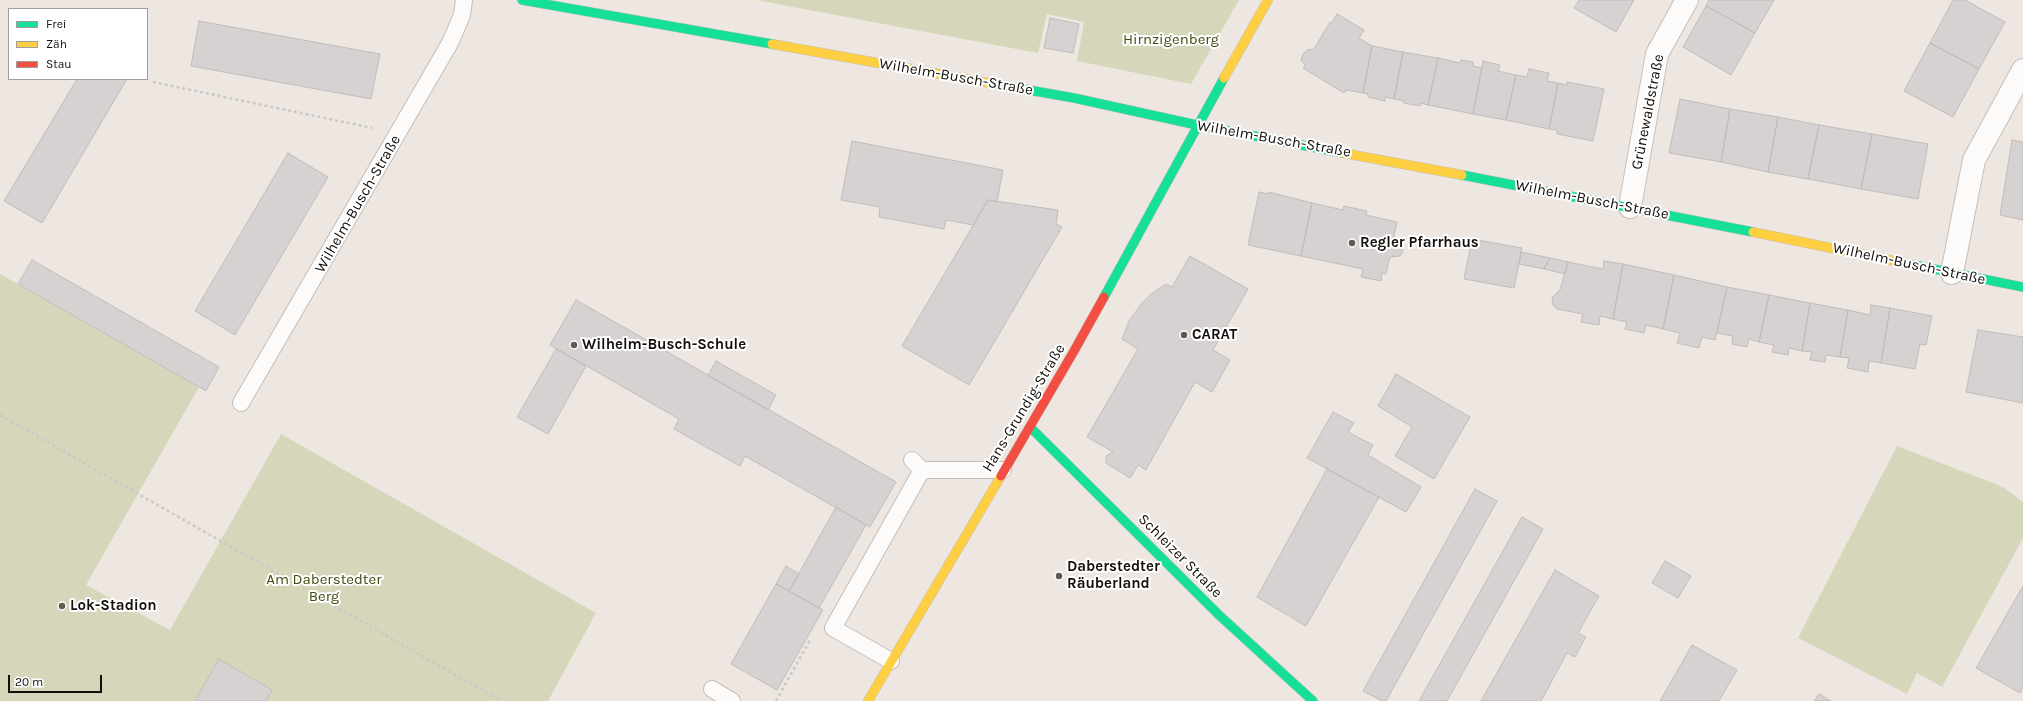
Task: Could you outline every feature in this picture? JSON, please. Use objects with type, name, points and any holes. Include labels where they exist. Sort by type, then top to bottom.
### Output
[{"type":"street","name":"Wilhelm-Busch-Straße","points":[[522,0],[1074,98],[1197,125],[1630,207],[2023,287]]},
{"type":"street","name":"Hans-Grundig-Straße","points":[[868,701],[1074,351],[1197,125],[1268,0]]},
{"type":"street","name":"Grünewaldstraße","points":[[1630,207],[1657,54],[1687,0]]},
{"type":"street","points":[[1952,273],[1974,160],[2023,70]]},
{"type":"street","name":"Schleizer Straße","points":[[1030,427],[1219,615],[1313,701]]},
{"type":"lane","name":"Wilhelm-Busch-Straße","points":[[241,403],[399,134],[450,43],[462,15],[464,0]]},
{"type":"lane","points":[[891,661],[833,628],[917,465],[1003,470]]},
{"type":"lane","points":[[712,689],[732,701]]},
{"type":"path","points":[[153,82],[399,134]]},
{"type":"path","points":[[0,415],[501,701]]},
{"type":"path","points":[[776,701],[821,621],[833,628]]},
{"type":"green space","name":"Hirnzigenberg","points":[[756,0],[1239,0],[1191,84],[1077,61],[1084,22],[1047,14],[1038,53]]},
{"type":"green space","name":"Am Daberstedter Berg","points":[[0,274],[199,387],[86,585],[170,630],[281,434],[596,613],[548,701],[0,701]]},
{"type":"green space","points":[[1897,446],[2003,487],[2023,502],[2023,538],[1942,687],[1917,673],[1907,694],[1798,638]]},
{"type":"building","points":[[1579,0],[1634,0],[1616,32],[1574,8]]},
{"type":"building","points":[[1709,0],[1774,0],[1755,33],[1706,6]]},
{"type":"building","points":[[1953,0],[1965,0],[2005,22],[1979,69],[1930,43]]},
{"type":"building","points":[[1706,6],[1755,33],[1731,75],[1683,47]]},
{"type":"building","points":[[1337,14],[1364,30],[1359,38],[1372,46],[1363,93],[1346,90],[1344,93],[1303,68],[1305,65],[1301,60],[1303,54],[1307,50],[1314,49],[1330,22],[1332,23]]},
{"type":"building","points":[[1050,18],[1079,24],[1073,53],[1044,48]]},
{"type":"building","points":[[199,21],[380,54],[371,99],[191,66]]},
{"type":"building","points":[[1930,43],[1979,69],[1953,117],[1904,91]]},
{"type":"building","points":[[1372,46],[1403,52],[1394,99],[1385,97],[1385,101],[1368,97],[1368,94],[1363,93]]},
{"type":"building","points":[[1403,52],[1438,58],[1428,105],[1421,103],[1420,106],[1404,103],[1404,101],[1394,99]]},
{"type":"building","points":[[1438,58],[1460,63],[1461,60],[1473,62],[1473,66],[1482,68],[1473,114],[1428,105]]},
{"type":"building","points":[[1483,61],[1500,65],[1498,71],[1516,75],[1506,120],[1473,114]]},
{"type":"building","points":[[1529,69],[1549,73],[1547,81],[1558,83],[1549,129],[1506,120],[1516,75],[1527,77]]},
{"type":"building","points":[[76,80],[126,80],[42,223],[4,201]]},
{"type":"building","points":[[1567,82],[1604,89],[1593,141],[1557,134],[1557,130],[1549,129],[1558,83],[1567,85]]},
{"type":"building","points":[[1680,99],[1730,109],[1721,162],[1669,153]]},
{"type":"building","points":[[1730,109],[1778,117],[1768,172],[1721,162]]},
{"type":"building","points":[[1778,117],[1819,125],[1808,179],[1768,172]]},
{"type":"building","points":[[1819,125],[1872,134],[1861,189],[1808,179]]},
{"type":"building","points":[[1872,134],[1928,144],[1918,199],[1861,189]]},
{"type":"building","points":[[2012,140],[2023,142],[2023,220],[2000,215]]},
{"type":"building","points":[[852,141],[1003,170],[997,202],[988,200],[973,225],[946,220],[944,229],[879,217],[880,207],[841,200]]},
{"type":"building","points":[[288,153],[328,177],[235,335],[195,311]]},
{"type":"building","points":[[1259,192],[1269,194],[1269,192],[1312,203],[1301,256],[1248,245]]},
{"type":"building","points":[[988,200],[1058,210],[1056,224],[1062,227],[969,385],[902,346]]},
{"type":"building","name":"Regler Pfarrhaus","points":[[1312,203],[1343,210],[1344,206],[1367,211],[1366,215],[1397,222],[1393,240],[1398,241],[1403,251],[1400,256],[1390,257],[1386,274],[1382,273],[1381,281],[1361,277],[1363,269],[1301,256]]},
{"type":"building","points":[[1472,239],[1522,248],[1514,288],[1464,279]]},
{"type":"building","points":[[1521,252],[1550,258],[1544,269],[1519,264]]},
{"type":"building","points":[[1190,256],[1248,289],[1213,350],[1230,360],[1212,392],[1195,382],[1146,470],[1138,465],[1130,478],[1106,463],[1106,456],[1113,452],[1087,437],[1138,349],[1122,339],[1129,321],[1142,303],[1151,294],[1166,284],[1172,287]]},
{"type":"building","points":[[1550,258],[1568,262],[1565,274],[1544,269]]},
{"type":"building","points":[[32,260],[219,367],[206,391],[18,284]]},
{"type":"building","points":[[1604,261],[1623,264],[1613,319],[1600,316],[1599,325],[1581,322],[1583,314],[1557,309],[1553,305],[1552,298],[1560,290],[1568,262],[1603,269]]},
{"type":"building","points":[[1623,264],[1674,275],[1663,329],[1646,325],[1644,333],[1625,329],[1627,322],[1613,319]]},
{"type":"building","points":[[1674,275],[1727,287],[1715,340],[1702,337],[1699,348],[1677,343],[1680,333],[1663,329]]},
{"type":"building","points":[[1727,287],[1769,295],[1759,342],[1749,339],[1747,347],[1732,344],[1733,336],[1717,333]]},
{"type":"building","points":[[1769,295],[1810,303],[1802,351],[1789,348],[1788,355],[1772,352],[1774,345],[1759,342]]},
{"type":"building","points":[[576,300],[896,482],[870,527],[745,456],[740,466],[674,429],[679,419],[550,345]]},
{"type":"building","points":[[1810,303],[1848,310],[1840,357],[1826,355],[1825,362],[1810,360],[1812,352],[1802,351]]},
{"type":"building","points":[[1871,305],[1890,308],[1881,363],[1869,361],[1868,372],[1847,368],[1849,358],[1840,357],[1848,310],[1870,315]]},
{"type":"building","points":[[1890,308],[1932,316],[1926,345],[1920,344],[1915,369],[1881,363]]},
{"type":"building","points":[[1978,330],[2023,337],[2023,403],[1966,392]]},
{"type":"building","points":[[556,349],[586,366],[548,434],[517,417]]},
{"type":"building","points":[[716,361],[776,395],[768,410],[708,376]]},
{"type":"building","points":[[1396,374],[1470,417],[1434,479],[1395,456],[1412,427],[1378,406]]},
{"type":"building","points":[[1333,412],[1354,423],[1348,432],[1373,445],[1368,455],[1421,487],[1406,512],[1307,458]]},
{"type":"building","points":[[1327,469],[1379,497],[1306,626],[1257,597]]},
{"type":"building","points":[[1475,489],[1497,501],[1386,701],[1382,701],[1363,691]]},
{"type":"building","points":[[836,507],[866,525],[819,608],[789,591]]},
{"type":"building","points":[[1522,517],[1543,529],[1447,701],[1419,701]]},
{"type":"building","points":[[1665,561],[1691,576],[1678,598],[1652,583]]},
{"type":"building","points":[[786,566],[799,574],[789,591],[776,584]]},
{"type":"building","points":[[1555,570],[1599,596],[1578,633],[1586,637],[1575,657],[1567,653],[1541,701],[1481,701]]},
{"type":"building","points":[[776,584],[823,610],[777,690],[731,664]]},
{"type":"building","points":[[2023,586],[2023,687],[2020,693],[1976,668]]},
{"type":"building","points":[[1692,645],[1737,670],[1719,701],[1660,701]]},
{"type":"building","points":[[219,659],[272,690],[266,701],[195,701]]},
{"type":"building","points":[[1819,694],[1831,701],[1814,701]]},
{"type":"traffic: fast","points":[[522,0],[772,44]]},
{"type":"traffic: fast","points":[[1104,297],[1224,78]]},
{"type":"traffic: fast","points":[[995,84],[1074,98],[1197,125],[1343,153]]},
{"type":"traffic: fast","points":[[1462,175],[1753,232]]},
{"type":"traffic: fast","points":[[1909,264],[2023,287]]},
{"type":"traffic: fast","points":[[1030,427],[1219,615],[1313,701]]},
{"type":"traffic: slow","points":[[1224,78],[1268,0]]},
{"type":"traffic: slow","points":[[772,44],[995,84]]},
{"type":"traffic: slow","points":[[1343,153],[1462,175]]},
{"type":"traffic: slow","points":[[1753,232],[1909,264]]},
{"type":"traffic: slow","points":[[868,701],[1001,476]]},
{"type":"traffic: jam","points":[[1001,476],[1104,297]]},
{"type":"place","name":"Regler Pfarrhaus","points":[[1352,243]]},
{"type":"place","name":"CARAT","points":[[1184,335]]},
{"type":"place","name":"Wilhelm-Busch-Schule","points":[[574,345]]},
{"type":"place","name":"Daberstedter Räuberland","points":[[1059,576]]},
{"type":"place","name":"Lok-Stadion","points":[[62,606]]}]
